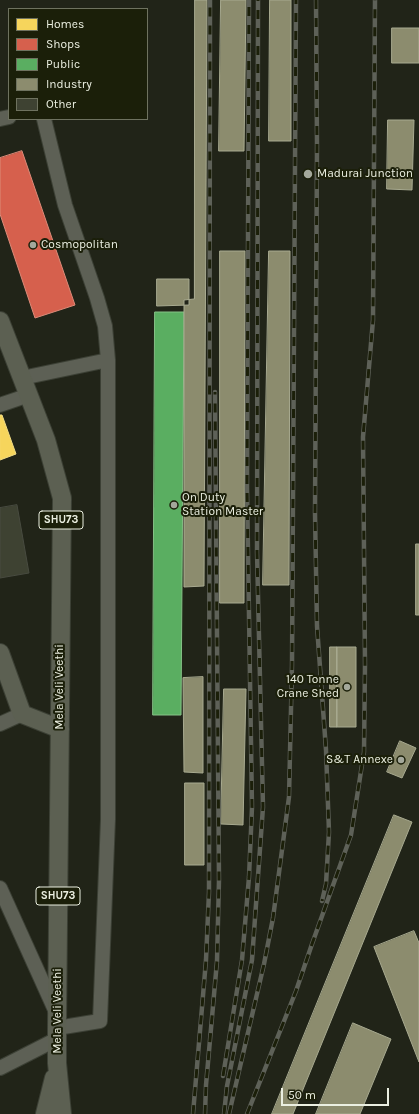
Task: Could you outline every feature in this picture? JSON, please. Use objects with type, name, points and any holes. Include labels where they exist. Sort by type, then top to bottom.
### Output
[{"type":"main road","name":"Mela Veli Veethi","points":[[0,321],[46,440],[62,498],[57,1027],[57,1063],[62,1114]]},
{"type":"main road","points":[[0,654],[22,714],[60,729]]},
{"type":"main road","name":"Mela Veli Veethi","points":[[45,1114],[57,1063]]},
{"type":"street","points":[[0,1068],[57,1027],[100,1021],[108,819],[108,360],[105,326],[65,205],[44,120]]},
{"type":"street","points":[[22,378],[108,360]]},
{"type":"street","points":[[0,405],[29,395]]},
{"type":"street","points":[[0,724],[22,714]]},
{"type":"street","points":[[0,888],[57,1027]]},
{"type":"building: Homes","points":[[0,415],[2,415],[16,454],[0,460]]},
{"type":"building: Shops","points":[[22,151],[75,305],[35,318],[0,214],[0,158]]},
{"type":"building: Public","points":[[155,312],[184,312],[181,715],[153,715]]},
{"type":"building: Industry","points":[[195,0],[207,0],[204,586],[184,587],[184,300],[194,299]]},
{"type":"building: Industry","points":[[221,0],[246,0],[244,151],[219,151]]},
{"type":"building: Industry","points":[[270,0],[291,0],[291,141],[269,141]]},
{"type":"building: Industry","points":[[392,28],[419,28],[419,63],[392,63]]},
{"type":"building: Industry","points":[[388,120],[414,120],[412,190],[387,189]]},
{"type":"building: Industry","points":[[220,251],[245,251],[244,603],[220,603]]},
{"type":"building: Industry","points":[[269,251],[290,251],[289,585],[263,585]]},
{"type":"building: Industry","points":[[157,279],[189,279],[189,305],[157,306]]},
{"type":"building: Industry","points":[[416,544],[419,544],[419,615],[416,615]]},
{"type":"building: Industry","points":[[330,647],[337,647],[337,727],[330,727]]},
{"type":"building: Industry","name":"140 Tonne Crane Shed","points":[[337,647],[356,647],[356,727],[337,727]]},
{"type":"building: Industry","points":[[203,677],[203,773],[184,772],[183,678]]},
{"type":"building: Industry","points":[[224,689],[246,689],[243,825],[221,824]]},
{"type":"building: Industry","name":"S&T Annexe","points":[[400,741],[416,748],[402,778],[387,772]]},
{"type":"building: Industry","points":[[185,783],[204,783],[204,865],[185,865]]},
{"type":"building: Industry","points":[[394,815],[412,822],[293,1114],[272,1114]]},
{"type":"building: Industry","points":[[414,931],[419,943],[419,1062],[374,947]]},
{"type":"building: Industry","points":[[353,1023],[391,1039],[360,1114],[316,1114]]},
{"type":"building: Other","points":[[17,505],[29,573],[0,578],[0,508]]},
{"type":"railway","points":[[193,1114],[206,960],[209,892],[210,0]]},
{"type":"railway","points":[[223,1076],[242,960],[249,877],[252,807],[247,487],[249,0]]},
{"type":"railway","points":[[224,1114],[227,1086],[252,960],[263,807],[257,552],[258,0]]},
{"type":"railway","points":[[229,1114],[264,964],[273,918],[289,797],[292,665],[296,0]]},
{"type":"railway","points":[[316,0],[317,145],[315,513],[317,626],[326,750],[329,832],[326,884],[322,901]]},
{"type":"railway","points":[[247,1114],[296,991],[351,835],[364,752],[365,665],[363,437],[373,320],[375,0]]},
{"type":"railway","points":[[205,1114],[206,1085],[217,961],[219,880],[215,392]]},
{"type":"place","name":"Madurai Junction","points":[[308,174]]},
{"type":"place","name":"Cosmopolitan","points":[[33,245]]},
{"type":"place","name":"On Duty Station Master","points":[[174,505]]},
{"type":"place","name":"140 Tonne Crane Shed","points":[[347,687]]},
{"type":"place","name":"S&T Annexe","points":[[401,760]]}]
